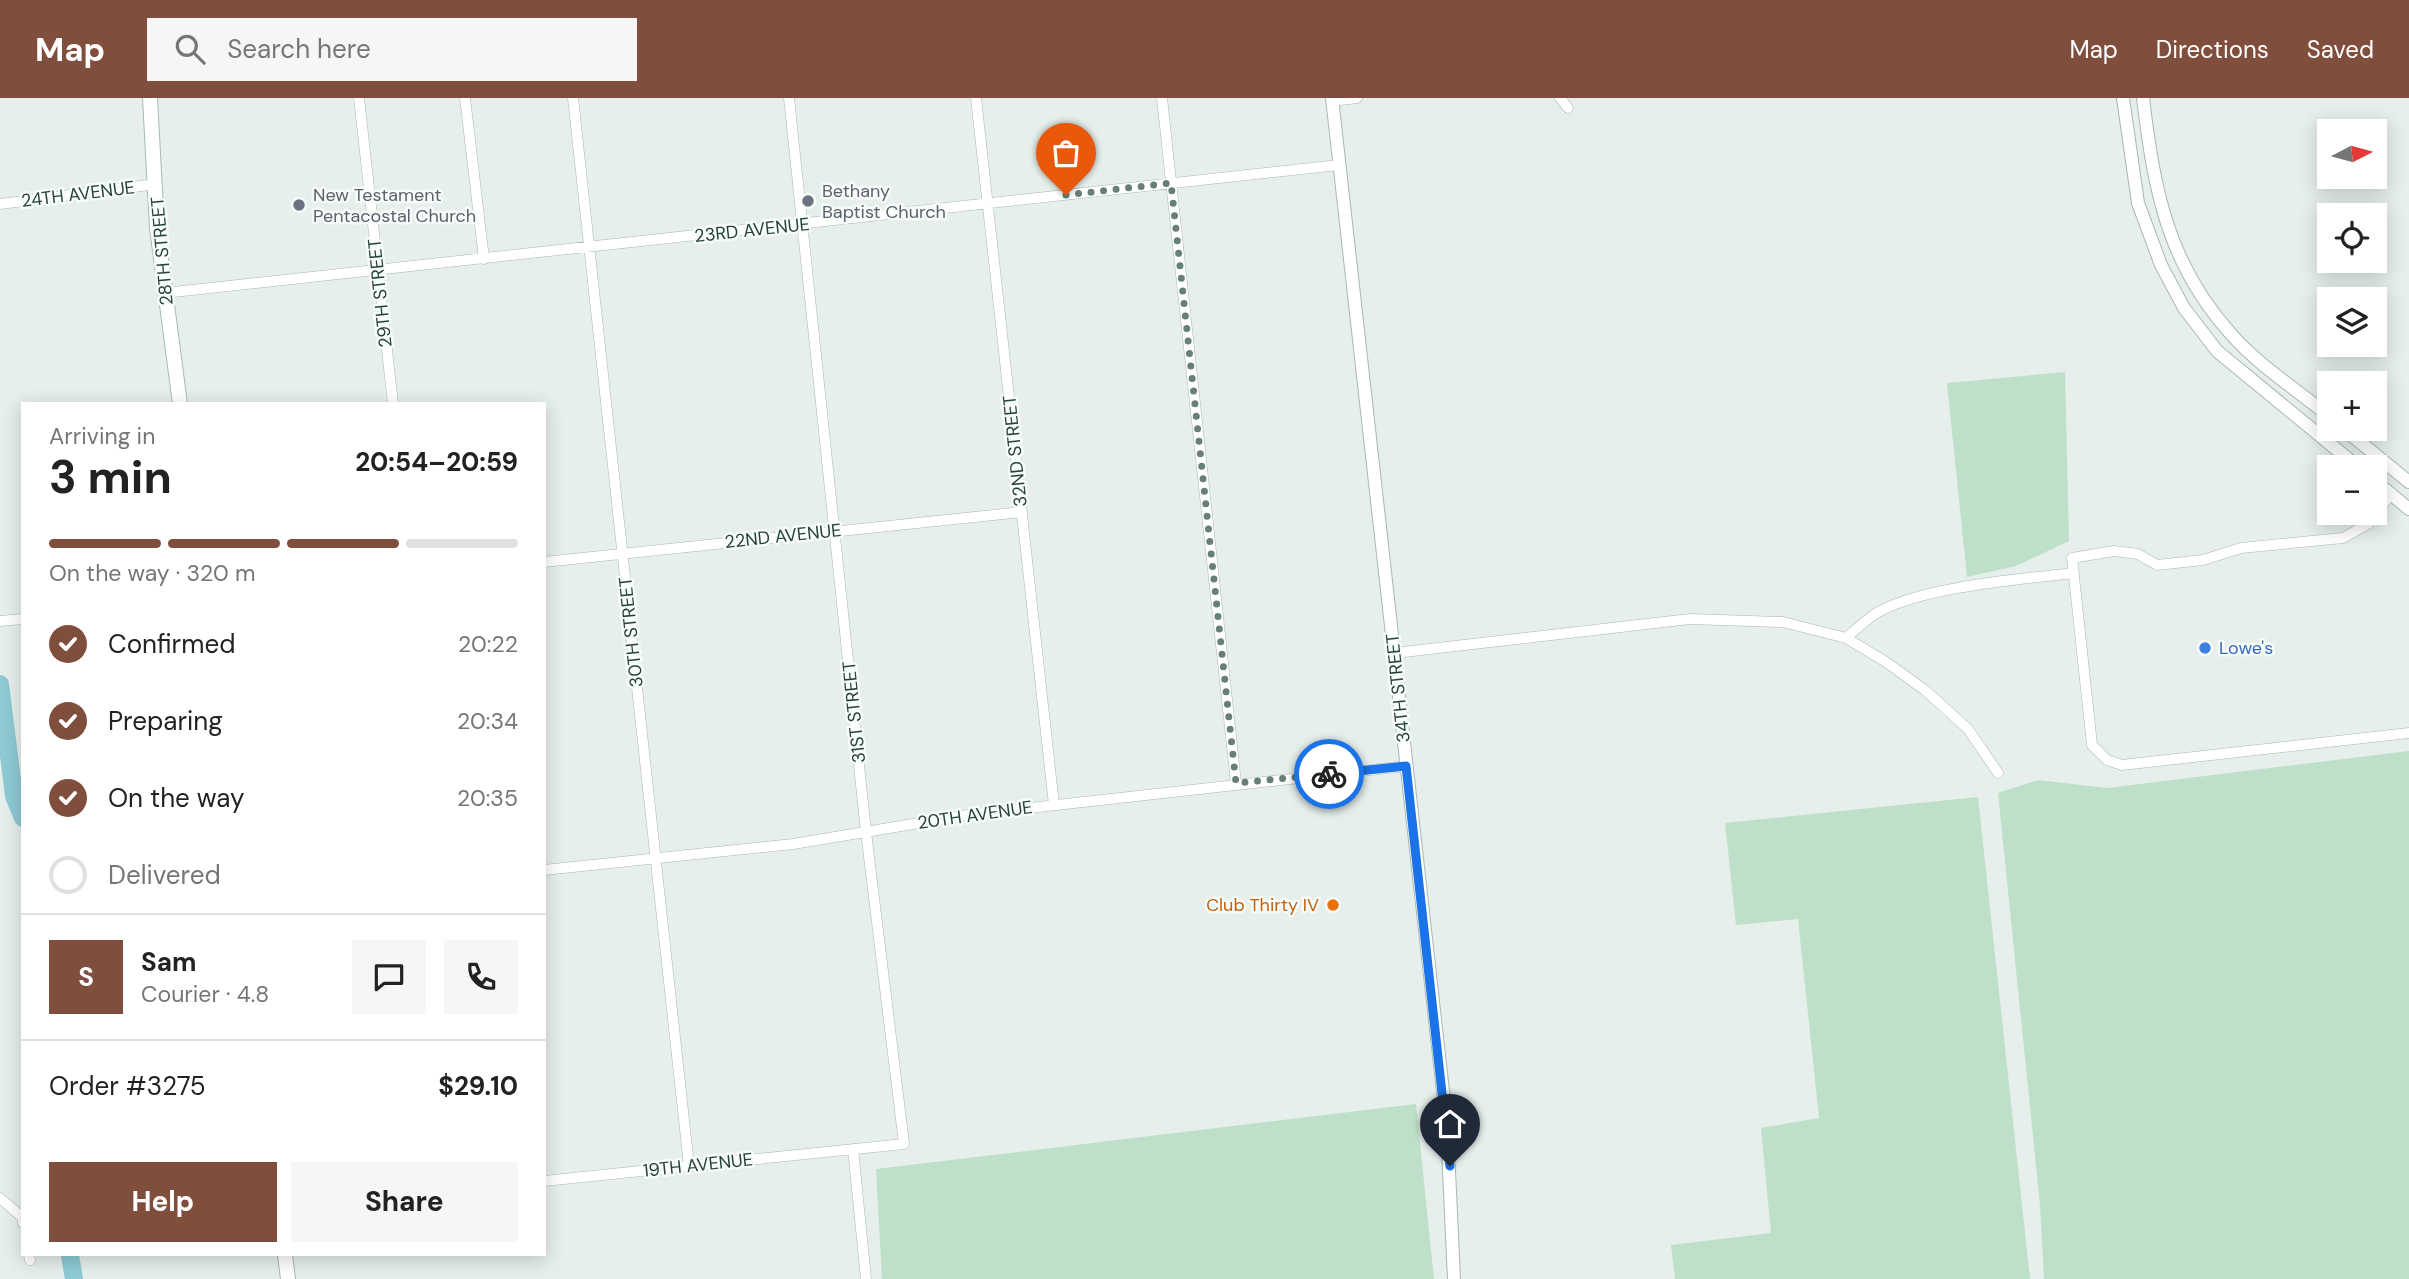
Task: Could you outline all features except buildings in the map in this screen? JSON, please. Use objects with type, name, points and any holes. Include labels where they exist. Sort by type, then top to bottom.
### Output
[{"type":"main road","name":"28TH STREET","points":[[150,98],[164,293],[180,402]]},
{"type":"main road","points":[[285,1256],[288,1279]]},
{"type":"street","name":"29TH STREET","points":[[359,98],[393,402]]},
{"type":"street","points":[[465,98],[484,259]]},
{"type":"street","name":"30TH STREET","points":[[573,98],[689,1166]]},
{"type":"street","name":"31ST STREET","points":[[789,98],[866,832],[904,1144],[853,1149]]},
{"type":"street","name":"32ND STREET","points":[[976,98],[1054,805]]},
{"type":"street","points":[[1162,98],[1236,783]]},
{"type":"street","points":[[1332,99],[1357,98]]},
{"type":"street","points":[[1560,98],[1568,108]]},
{"type":"street","points":[[2123,98],[2138,203],[2151,244],[2184,308],[2217,351],[2343,455]]},
{"type":"street","points":[[2143,98],[2152,176],[2162,214],[2193,284],[2232,335],[2317,406]]},
{"type":"street","name":"34TH STREET","points":[[1332,99],[1447,1127],[1454,1279]]},
{"type":"street","name":"23RD AVENUE","points":[[164,293],[1339,165]]},
{"type":"street","name":"24TH AVENUE","points":[[0,204],[156,184]]},
{"type":"street","points":[[2359,441],[2409,482]]},
{"type":"street","points":[[2387,491],[2409,509]]},
{"type":"street","points":[[2391,494],[2368,524],[2343,538],[2241,548],[2203,560],[2157,565],[2138,554],[2114,551],[2072,558],[2092,745],[2107,760],[2122,765],[2409,733]]},
{"type":"street","name":"22ND AVENUE","points":[[546,562],[1022,512]]},
{"type":"street","points":[[1846,638],[1875,614],[1910,598],[2011,580],[2074,573]]},
{"type":"street","points":[[1395,653],[1690,619],[1770,620],[1846,638],[1926,691],[1968,729],[1998,773]]},
{"type":"street","name":"20TH AVENUE","points":[[546,870],[656,859],[1236,783],[1406,766]]},
{"type":"street","points":[[853,1149],[866,1279]]},
{"type":"street","name":"19TH AVENUE","points":[[546,1181],[853,1149]]},
{"type":"street","points":[[0,1198],[21,1216]]},
{"type":"green space","points":[[2065,372],[2069,541],[2016,566],[1967,577],[1947,383]]},
{"type":"green space","points":[[2409,751],[2409,1279],[2044,1279],[2040,1205],[1998,793],[2038,780],[2107,788]]},
{"type":"green space","points":[[1978,797],[2030,1279],[1675,1279],[1671,1245],[1771,1233],[1761,1128],[1819,1118],[1798,919],[1736,925],[1725,823]]},
{"type":"green space","points":[[1416,1104],[1434,1279],[882,1279],[876,1169]]},
{"type":"waterway","points":[[0,684],[14,796],[21,813]]},
{"type":"waterway","points":[[70,1256],[74,1279]]},
{"type":"way so far","points":[[1066,195],[1171,183],[1236,783],[1329,774]]},
{"type":"place","name":"Bethany Baptist Church","points":[[808,201]]},
{"type":"place","name":"New Testament Pentacostal Church","points":[[299,205]]},
{"type":"place","name":"Lowe's","points":[[2205,648]]},
{"type":"place","name":"Club Thirty IV","points":[[1333,905]]},
{"type":"route","points":[[1329,774],[1406,766],[1450,1166]]}]
